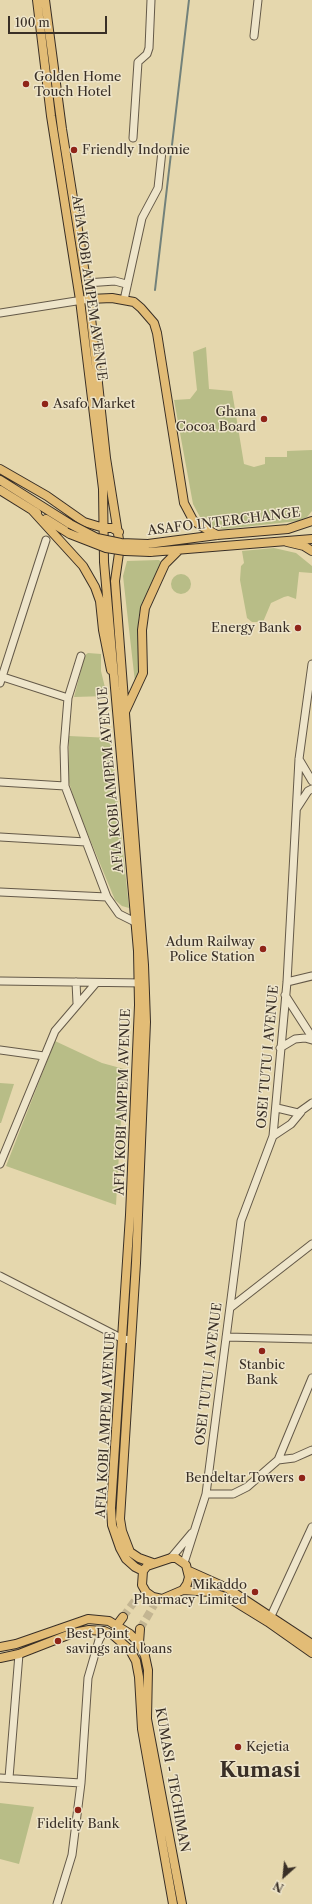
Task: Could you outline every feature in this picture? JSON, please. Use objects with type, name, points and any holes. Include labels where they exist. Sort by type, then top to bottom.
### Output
[{"type":"main road","name":"AFIA KOBI AMPEM AVENUE","points":[[37,0],[51,116],[80,300],[104,489],[104,562],[138,922]]},
{"type":"main road","name":"AFIA KOBI AMPEM AVENUE","points":[[45,0],[61,122],[89,299],[106,458],[119,532],[120,546],[115,581],[142,983],[146,1022],[131,1340],[120,1519],[128,1555]]},
{"type":"main road","points":[[89,299],[124,300],[134,302],[142,308],[154,323],[157,333],[184,503],[194,520],[201,526],[217,535]]},
{"type":"main road","points":[[0,469],[47,496],[84,522],[104,528],[112,528],[119,532]]},
{"type":"main road","points":[[0,480],[6,490],[32,510],[83,566],[99,595],[108,660],[116,691]]},
{"type":"main road","name":"ASAFO INTERCHANGE","points":[[6,490],[82,532],[97,538],[137,544],[161,544],[217,535],[288,529],[312,522]]},
{"type":"main road","name":"ASAFO INTERCHANGE","points":[[32,510],[70,534],[106,548],[125,551],[178,551],[281,540],[312,539]]},
{"type":"main road","points":[[281,540],[304,546],[312,552]]},
{"type":"main road","points":[[124,714],[143,673],[142,630],[145,608],[165,564],[178,551]]},
{"type":"main road","name":"AFIA KOBI AMPEM AVENUE","points":[[128,1555],[115,1537],[112,1525],[111,1508],[123,1338],[142,983]]},
{"type":"main road","points":[[128,1555],[153,1564]]},
{"type":"main road","points":[[128,1555],[135,1567],[143,1571]]},
{"type":"main road","points":[[143,1571],[153,1564],[171,1558],[184,1563],[189,1571],[227,1588],[312,1644]]},
{"type":"main road","points":[[143,1571],[142,1594],[162,1599]]},
{"type":"main road","points":[[154,1606],[162,1599],[183,1590],[188,1584],[189,1571]]},
{"type":"main road","points":[[183,1590],[210,1592],[229,1598],[268,1622],[312,1653]]},
{"type":"main road","points":[[116,1625],[123,1617]]},
{"type":"main road","name":"KUMASI - TECHIMAN","points":[[0,1647],[16,1644],[88,1619],[104,1620],[116,1625],[130,1634],[139,1643],[145,1656],[148,1670],[147,1719],[182,1904]]},
{"type":"main road","points":[[139,1643],[140,1629]]},
{"type":"main road","points":[[0,1658],[19,1654],[73,1633],[89,1630],[104,1631],[121,1641],[130,1650],[136,1661],[139,1677],[142,1729],[173,1904]]},
{"type":"street","points":[[133,138],[138,62],[146,54],[149,48],[150,0]]},
{"type":"street","points":[[254,36],[258,0]]},
{"type":"street","points":[[124,300],[126,284],[142,218],[158,188],[162,151]]},
{"type":"street","points":[[86,283],[115,281],[126,284]]},
{"type":"street","points":[[0,313],[89,299]]},
{"type":"street","points":[[46,540],[1,679],[68,698]]},
{"type":"street","points":[[81,656],[68,698],[64,747],[65,786],[107,897],[119,914],[138,922]]},
{"type":"street","name":"OSEI TUTU I AVENUE","points":[[184,1563],[206,1494],[241,1221],[273,1136],[287,982],[299,759],[312,664]]},
{"type":"street","points":[[299,759],[312,782]]},
{"type":"street","points":[[0,782],[65,786]]},
{"type":"street","points":[[297,808],[308,791],[312,789]]},
{"type":"street","points":[[0,837],[86,842]]},
{"type":"street","points":[[0,892],[107,897]]},
{"type":"street","points":[[287,982],[312,976]]},
{"type":"street","points":[[0,981],[142,983]]},
{"type":"street","points":[[76,982],[77,1003]]},
{"type":"street","points":[[0,1164],[44,1056],[59,1024],[96,983]]},
{"type":"street","points":[[285,995],[312,1037]]},
{"type":"street","points":[[280,1048],[295,1039],[305,1038],[312,1040]]},
{"type":"street","points":[[0,1050],[44,1056]]},
{"type":"street","points":[[273,1136],[291,1124],[301,1112],[312,1103]]},
{"type":"street","points":[[276,1108],[293,1114],[301,1112]]},
{"type":"street","points":[[230,1308],[312,1244]]},
{"type":"street","points":[[0,1276],[123,1338],[131,1340]]},
{"type":"street","points":[[226,1337],[312,1339]]},
{"type":"street","points":[[206,1494],[233,1494],[247,1487],[278,1460],[312,1378]]},
{"type":"street","points":[[278,1460],[294,1458],[312,1450]]},
{"type":"street","points":[[271,1616],[312,1527]]},
{"type":"street","points":[[171,1558],[195,1530]]},
{"type":"street","points":[[56,1904],[72,1854],[81,1783],[88,1678],[99,1640],[104,1631]]},
{"type":"street","points":[[9,1778],[19,1654]]},
{"type":"street","points":[[0,1778],[81,1783]]},
{"type":"green space","points":[[206,347],[209,389],[232,391],[244,464],[254,467],[265,464],[265,457],[287,457],[287,451],[312,450],[312,511],[307,517],[298,521],[224,529],[213,527],[200,517],[193,504],[174,400],[190,399],[197,390],[193,352]]},
{"type":"green space","points":[[274,548],[296,553],[312,566],[312,573],[299,572],[296,599],[288,596],[271,603],[263,622],[252,622],[247,618],[240,580],[241,566],[244,563],[242,551]]},
{"type":"green space","points":[[159,560],[161,562],[139,614],[138,627],[141,661],[140,673],[135,682],[123,576],[127,561]]},
{"type":"green space","points":[[177,574],[185,574],[191,580],[191,588],[185,594],[177,594],[171,588],[171,580]]},
{"type":"green space","points":[[88,653],[101,654],[101,671],[107,696],[74,697],[85,655]]},
{"type":"green space","points":[[69,736],[111,738],[129,908],[122,906],[115,900],[75,803],[69,782]]},
{"type":"green space","points":[[55,1041],[102,1063],[124,1069],[116,1205],[6,1166]]},
{"type":"green space","points":[[0,1083],[14,1084],[1,1123],[0,1123]]},
{"type":"green space","points":[[0,1803],[34,1807],[19,1864],[0,1859]]},
{"type":"waterway","points":[[155,290],[189,0]]},
{"type":"tunnel","points":[[123,1617],[139,1595]]},
{"type":"tunnel","points":[[140,1629],[154,1605]]},
{"type":"place","name":"Golden Home Touch Hotel","points":[[26,84]]},
{"type":"place","name":"Friendly Indomie","points":[[74,150]]},
{"type":"place","name":"Asafo Market","points":[[45,404]]},
{"type":"place","name":"Ghana Cocoa Board","points":[[264,419]]},
{"type":"place","name":"Energy Bank","points":[[298,628]]},
{"type":"place","name":"Adum Railway Police Station","points":[[263,949]]},
{"type":"place","name":"Stanbic Bank","points":[[262,1351]]},
{"type":"place","name":"Bendeltar Towers","points":[[302,1478]]},
{"type":"place","name":"Mikaddo Pharmacy Limited","points":[[255,1592]]},
{"type":"place","name":"Best Point savings and loans","points":[[58,1641]]},
{"type":"place","name":"Kejetia","points":[[238,1747]]},
{"type":"place","name":"Fidelity Bank","points":[[78,1810]]},
{"type":"district","name":"Kumasi","points":[[260,1771]]}]
